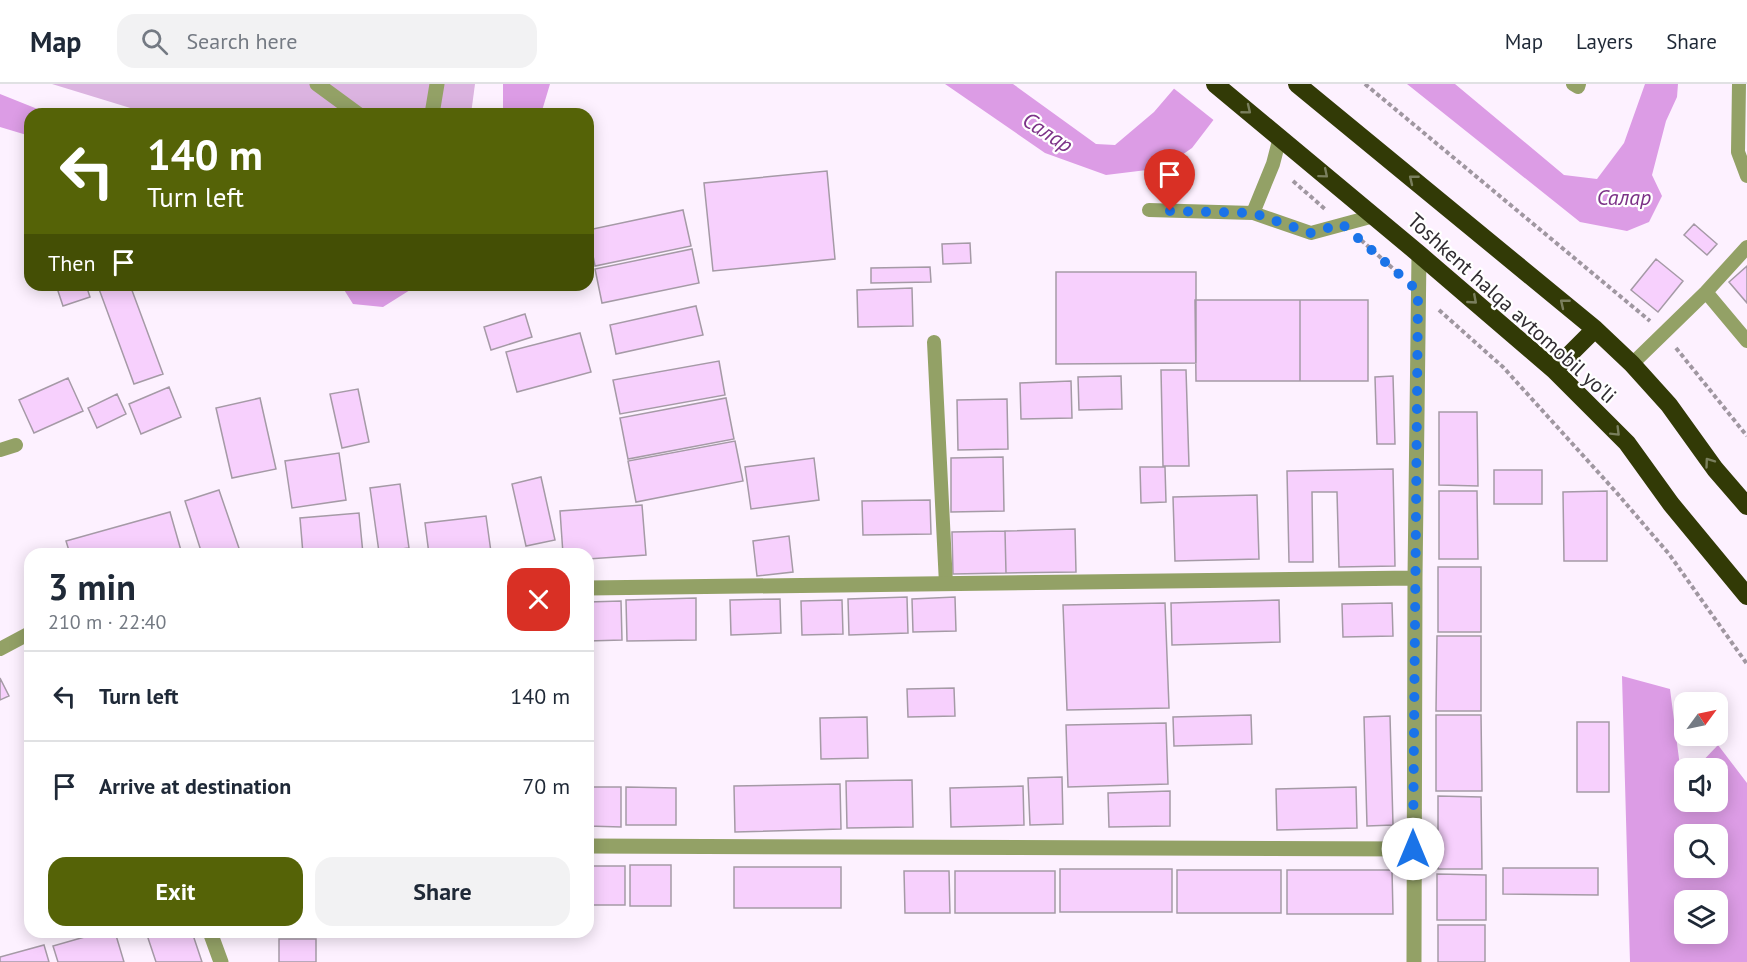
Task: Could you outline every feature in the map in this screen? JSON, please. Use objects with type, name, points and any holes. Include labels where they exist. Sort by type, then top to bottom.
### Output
[{"type":"highway","name":"Toshkent halqa avtomobil yo'li","points":[[1215,84],[1554,370],[1627,443],[1671,504],[1747,596]]},
{"type":"highway","name":"Toshkent halqa avtomobil yo'li","points":[[1297,84],[1595,330],[1632,364],[1669,405],[1715,469],[1747,506]]},
{"type":"highway","points":[[1554,370],[1595,330]]},
{"type":"street","points":[[317,84],[350,108]]},
{"type":"street","points":[[433,108],[437,84]]},
{"type":"street","points":[[1414,962],[1419,254]]},
{"type":"street","points":[[594,588],[1415,578]]},
{"type":"street","points":[[594,846],[1413,849]]},
{"type":"street","points":[[212,938],[220,962]]},
{"type":"lane","points":[[1573,84],[1578,87],[1580,84]]},
{"type":"lane","points":[[1739,84],[1738,152],[1747,176]]},
{"type":"lane","points":[[1253,213],[1273,164],[1280,137]]},
{"type":"lane","points":[[1149,210],[1253,213],[1311,233],[1374,216]]},
{"type":"lane","points":[[1632,364],[1665,334],[1747,247]]},
{"type":"lane","points":[[1706,292],[1747,341]]},
{"type":"lane","points":[[934,342],[946,584]]},
{"type":"lane","points":[[0,450],[16,445]]},
{"type":"lane","points":[[0,649],[24,636]]},
{"type":"path","points":[[1365,84],[1665,334],[1747,436]]},
{"type":"path","points":[[1273,164],[1503,367],[1616,492],[1669,555],[1747,664]]},
{"type":"shaded area","points":[[52,84],[475,84],[472,108],[130,108]]},
{"type":"water","points":[[503,84],[550,84],[543,108],[503,108]]},
{"type":"water","name":"Салар","points":[[945,84],[1013,84],[1096,144],[1115,145],[1154,112],[1178,84],[1241,84],[1192,148],[1163,168],[1106,175],[1045,153]]},
{"type":"water","name":"Салар","points":[[1407,84],[1455,84],[1564,175],[1597,179],[1624,143],[1645,84],[1678,84],[1677,97],[1666,121],[1652,175],[1662,196],[1649,222],[1627,231],[1580,222]]},
{"type":"water","points":[[0,94],[35,108],[24,108],[24,134],[0,127]]},
{"type":"water","points":[[345,291],[408,291],[383,307],[353,304]]},
{"type":"water","points":[[1622,676],[1670,689],[1674,720],[1674,746],[1677,746],[1679,758],[1674,758],[1674,812],[1728,812],[1728,758],[1747,783],[1747,962],[1630,962]]},
{"type":"water","points":[[1717,746],[1728,758],[1706,758]]},
{"type":"pier","points":[[1174,84],[1244,84],[1216,122],[1172,87]]},
{"type":"building","points":[[827,171],[835,259],[713,271],[704,183]]},
{"type":"building","points":[[683,210],[691,246],[595,266],[594,229]]},
{"type":"building","points":[[1694,224],[1717,244],[1707,255],[1684,235]]},
{"type":"building","points":[[970,243],[971,263],[943,264],[942,244]]},
{"type":"building","points":[[692,249],[699,283],[602,303],[595,269]]},
{"type":"building","points":[[1656,259],[1683,281],[1658,312],[1631,290]]},
{"type":"building","points":[[1747,266],[1747,303],[1729,282]]},
{"type":"building","points":[[930,267],[931,282],[871,283],[871,268]]},
{"type":"building","points":[[1056,272],[1196,272],[1196,363],[1056,364]]},
{"type":"building","points":[[912,288],[913,326],[858,327],[857,290]]},
{"type":"building","points":[[58,291],[88,291],[90,297],[63,306]]},
{"type":"building","points":[[100,291],[132,291],[163,374],[134,384]]},
{"type":"building","points":[[1195,300],[1300,300],[1300,381],[1196,381]]},
{"type":"building","points":[[1300,300],[1368,300],[1368,381],[1300,381]]},
{"type":"building","points":[[696,306],[703,335],[616,354],[610,325]]},
{"type":"building","points":[[525,314],[532,337],[491,350],[484,327]]},
{"type":"building","points":[[580,333],[591,372],[517,392],[506,352]]},
{"type":"building","points":[[719,361],[725,395],[620,414],[613,380]]},
{"type":"building","points":[[1161,370],[1186,370],[1189,466],[1163,466]]},
{"type":"building","points":[[1121,376],[1122,409],[1079,410],[1078,377]]},
{"type":"building","points":[[1393,376],[1395,444],[1377,444],[1375,377]]},
{"type":"building","points":[[68,378],[83,411],[34,433],[19,400]]},
{"type":"building","points":[[1071,381],[1072,418],[1021,419],[1020,383]]},
{"type":"building","points":[[169,387],[181,417],[141,434],[129,404]]},
{"type":"building","points":[[358,389],[369,442],[342,448],[330,394]]},
{"type":"building","points":[[117,394],[126,414],[97,428],[88,408]]},
{"type":"building","points":[[260,398],[276,469],[232,478],[216,408]]},
{"type":"building","points":[[726,398],[734,439],[628,459],[620,418]]},
{"type":"building","points":[[1007,399],[1008,449],[958,450],[957,400]]},
{"type":"building","points":[[1439,412],[1477,412],[1478,486],[1439,485]]},
{"type":"building","points":[[735,441],[743,481],[636,502],[628,461]]},
{"type":"building","points":[[339,453],[346,500],[292,508],[285,461]]},
{"type":"building","points":[[1003,457],[1004,511],[951,512],[951,458]]},
{"type":"building","points":[[814,458],[819,500],[751,509],[745,467]]},
{"type":"building","points":[[1140,467],[1165,467],[1166,502],[1141,503]]},
{"type":"building","points":[[1393,469],[1395,566],[1339,567],[1337,492],[1312,492],[1313,562],[1289,562],[1287,471]]},
{"type":"building","points":[[1494,470],[1542,470],[1542,504],[1494,504]]},
{"type":"building","points":[[541,477],[555,540],[526,546],[512,484]]},
{"type":"building","points":[[400,484],[409,548],[378,548],[370,488]]},
{"type":"building","points":[[219,490],[239,548],[200,548],[185,501]]},
{"type":"building","points":[[1439,491],[1477,491],[1478,559],[1439,559]]},
{"type":"building","points":[[1607,491],[1607,561],[1564,561],[1563,492]]},
{"type":"building","points":[[1257,495],[1259,559],[1175,561],[1173,497]]},
{"type":"building","points":[[930,500],[931,534],[863,535],[862,501]]},
{"type":"building","points":[[642,505],[646,555],[594,559],[594,548],[563,548],[560,511]]},
{"type":"building","points":[[170,512],[180,548],[68,548],[66,541]]},
{"type":"building","points":[[359,513],[362,548],[302,548],[300,518]]},
{"type":"building","points":[[486,516],[490,548],[428,548],[425,523]]},
{"type":"building","points":[[1075,529],[1076,572],[1006,573],[1005,531]]},
{"type":"building","points":[[1005,531],[1006,573],[953,574],[952,532]]},
{"type":"building","points":[[789,536],[793,572],[757,576],[753,541]]},
{"type":"building","points":[[1438,567],[1481,567],[1481,632],[1438,632]]},
{"type":"building","points":[[907,597],[908,633],[849,635],[848,599]]},
{"type":"building","points":[[955,597],[956,631],[913,632],[912,599]]},
{"type":"building","points":[[696,598],[696,640],[627,641],[626,600]]},
{"type":"building","points":[[780,599],[781,633],[731,635],[730,600]]},
{"type":"building","points":[[842,600],[843,634],[802,635],[801,601]]},
{"type":"building","points":[[1279,600],[1280,642],[1172,645],[1171,603]]},
{"type":"building","points":[[621,601],[622,640],[594,641],[594,602]]},
{"type":"building","points":[[1165,603],[1169,708],[1067,710],[1063,605]]},
{"type":"building","points":[[1392,603],[1393,636],[1343,637],[1342,604]]},
{"type":"building","points":[[1437,636],[1481,636],[1481,711],[1436,711]]},
{"type":"building","points":[[0,678],[9,696],[0,700]]},
{"type":"building","points":[[954,688],[955,716],[908,717],[907,689]]},
{"type":"building","points":[[1251,715],[1252,744],[1174,746],[1173,717]]},
{"type":"building","points":[[1436,715],[1481,715],[1482,791],[1436,791]]},
{"type":"building","points":[[1390,716],[1393,825],[1367,826],[1364,717]]},
{"type":"building","points":[[867,717],[868,758],[821,759],[820,718]]},
{"type":"building","points":[[1577,722],[1609,722],[1609,792],[1577,792]]},
{"type":"building","points":[[1166,723],[1168,784],[1068,787],[1066,725]]},
{"type":"building","points":[[1062,777],[1063,824],[1030,825],[1028,778]]},
{"type":"building","points":[[912,780],[913,827],[847,828],[846,781]]},
{"type":"building","points":[[840,784],[841,829],[735,832],[734,786]]},
{"type":"building","points":[[1023,786],[1024,825],[951,827],[950,788]]},
{"type":"building","points":[[594,787],[621,787],[621,827],[594,826]]},
{"type":"building","points":[[626,787],[676,788],[676,825],[626,825]]},
{"type":"building","points":[[1356,787],[1357,828],[1277,830],[1276,789]]},
{"type":"building","points":[[1170,791],[1170,826],[1109,827],[1108,793]]},
{"type":"building","points":[[1438,796],[1481,797],[1482,869],[1438,869]]},
{"type":"building","points":[[630,865],[671,865],[671,906],[630,906]]},
{"type":"building","points":[[594,866],[625,866],[625,905],[594,905]]},
{"type":"building","points":[[734,867],[841,867],[841,908],[734,908]]},
{"type":"building","points":[[1503,868],[1598,868],[1598,895],[1503,894]]},
{"type":"building","points":[[1060,869],[1172,869],[1172,912],[1060,912]]},
{"type":"building","points":[[1177,870],[1281,870],[1281,913],[1177,913]]},
{"type":"building","points":[[1287,870],[1392,870],[1393,914],[1287,914]]},
{"type":"building","points":[[904,871],[949,871],[950,913],[905,913]]},
{"type":"building","points":[[955,871],[1055,871],[1055,913],[955,913]]},
{"type":"building","points":[[1437,874],[1486,875],[1486,920],[1437,920]]},
{"type":"building","points":[[1438,925],[1485,925],[1485,962],[1438,962]]},
{"type":"building","points":[[81,938],[117,938],[124,962],[58,962],[53,946]]},
{"type":"building","points":[[148,938],[194,938],[202,962],[156,962]]},
{"type":"building","points":[[279,939],[316,939],[316,962],[279,962]]},
{"type":"building","points":[[44,945],[49,962],[0,962],[0,957]]},
{"type":"route","points":[[1170,211],[1253,213],[1311,233],[1342,224],[1418,291],[1413,849]]}]
